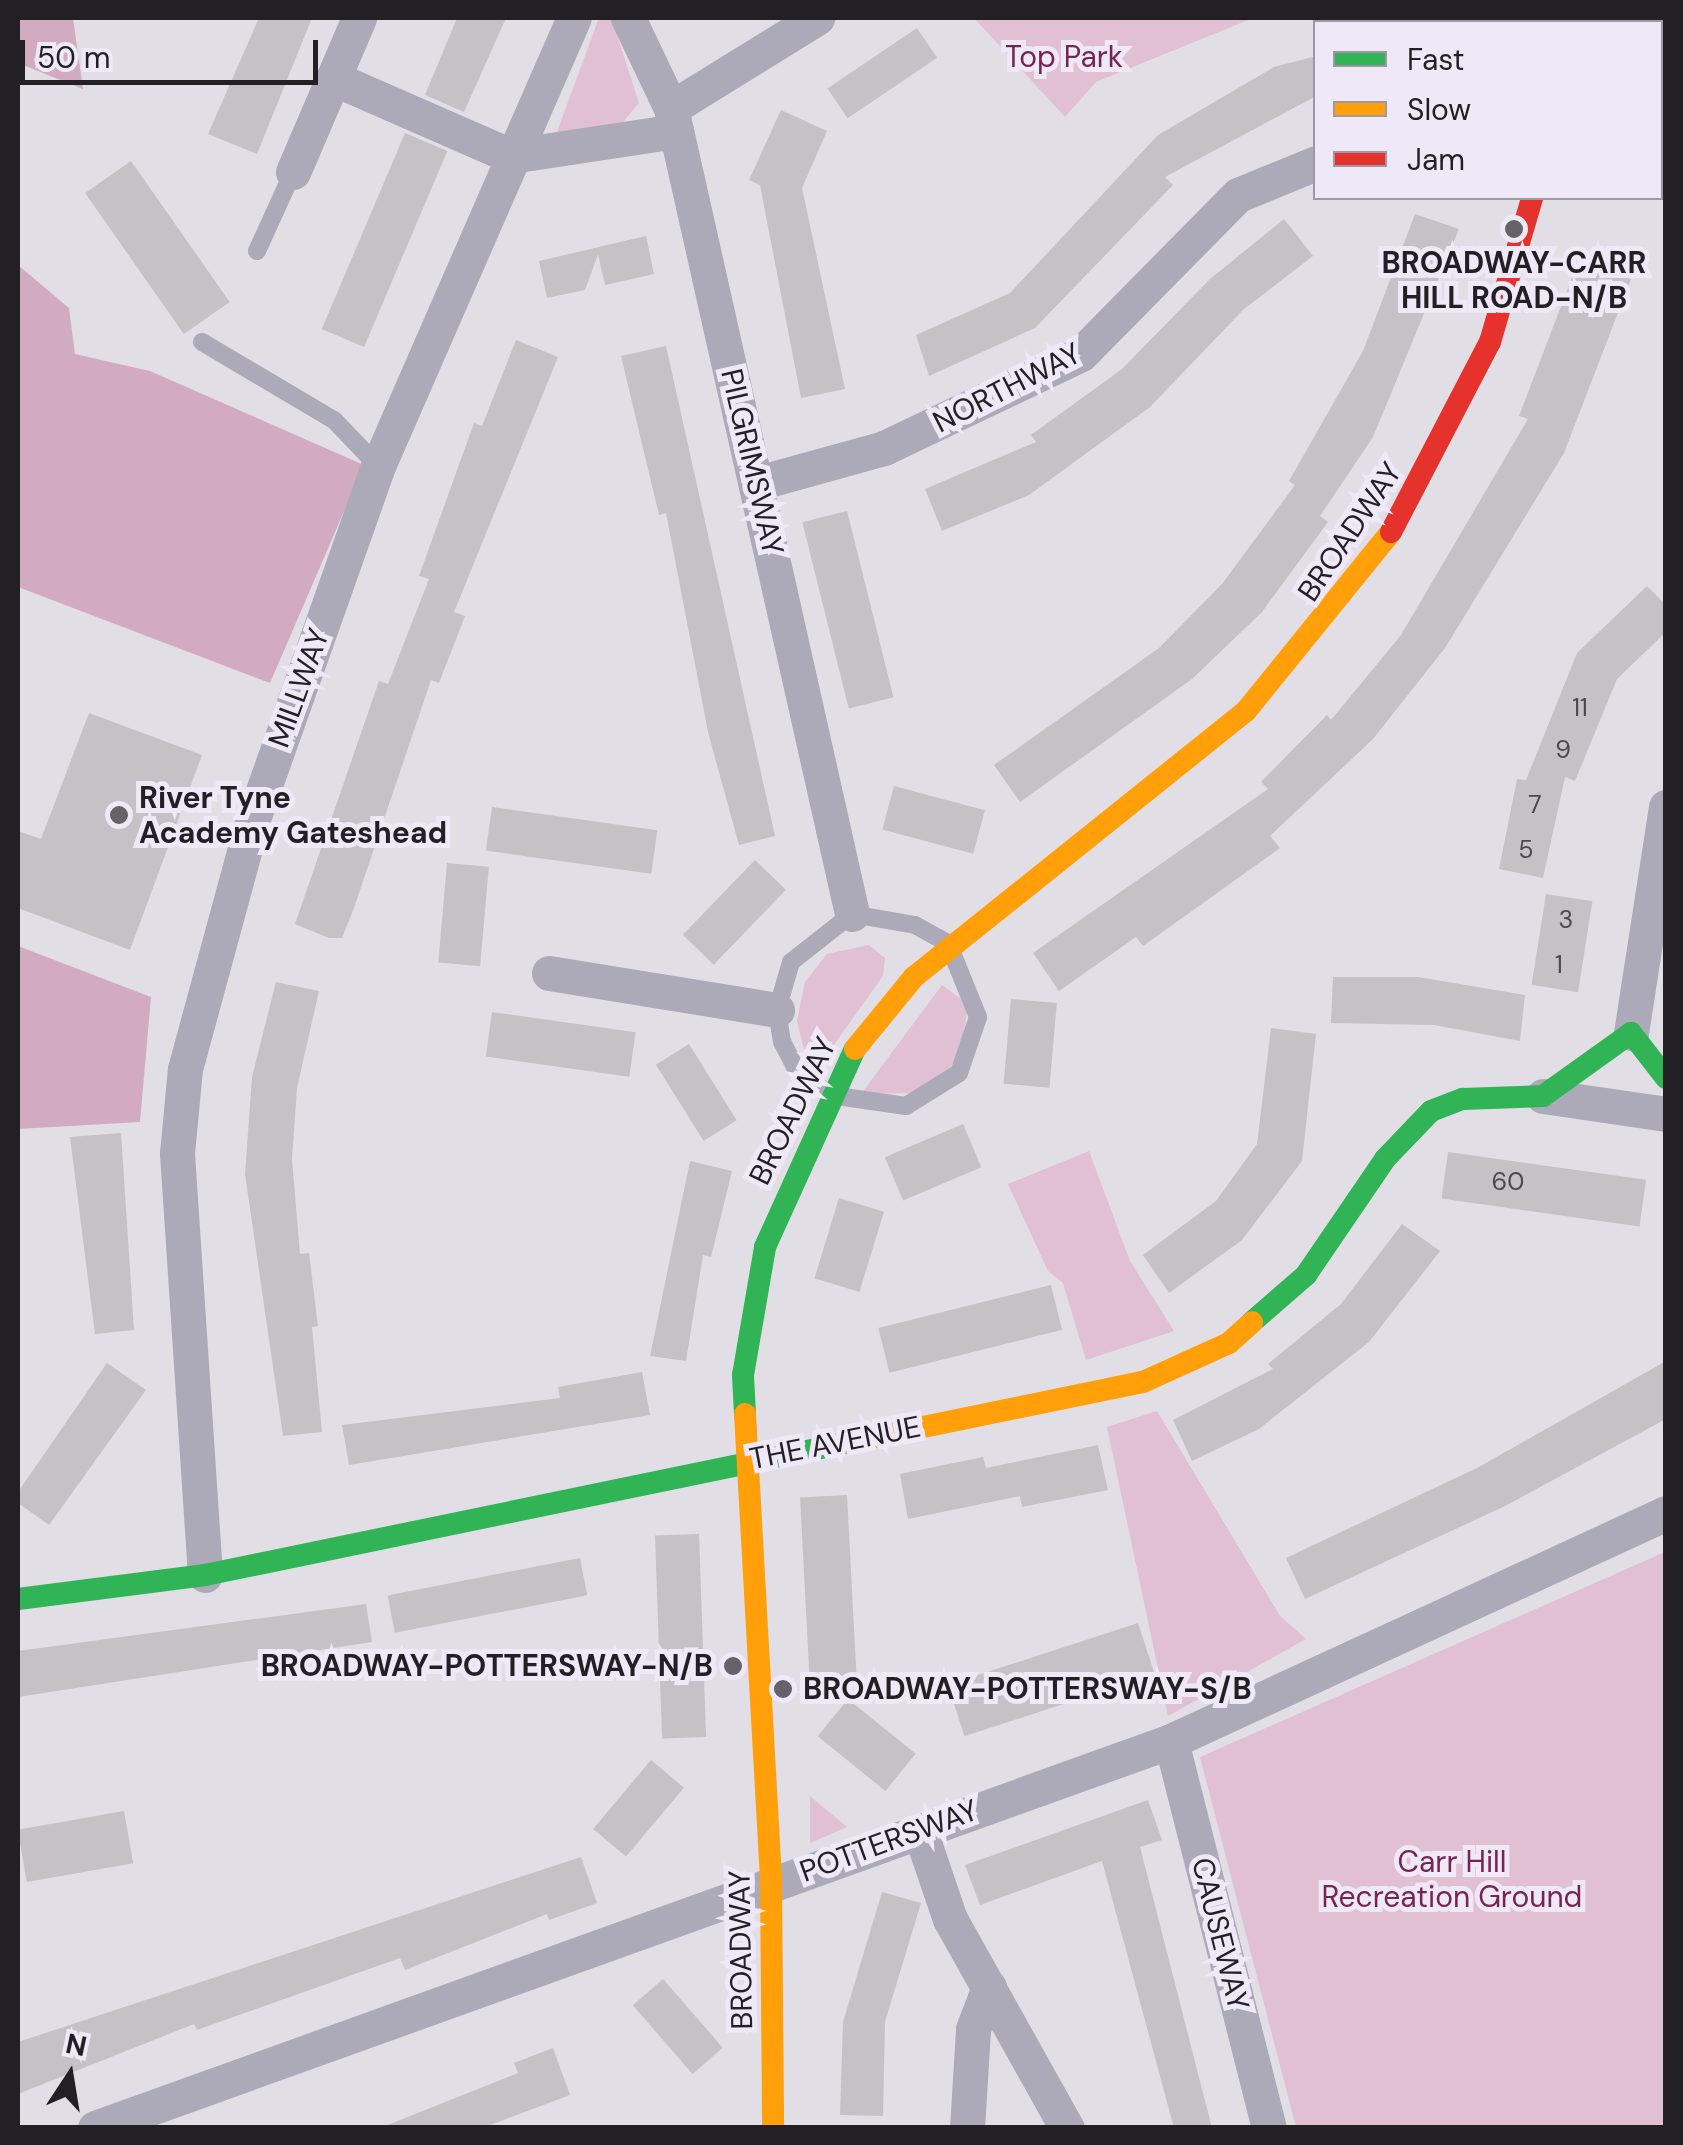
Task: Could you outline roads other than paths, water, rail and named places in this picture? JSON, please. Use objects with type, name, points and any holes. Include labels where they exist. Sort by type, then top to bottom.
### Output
[{"type":"street","points":[[292,172],[360,18]]},
{"type":"street","name":"MILLWAY","points":[[205,1574],[178,1152],[185,1069],[241,854],[378,466],[574,18]]},
{"type":"street","name":"PILGRIMSWAY","points":[[628,18],[673,119],[852,914]]},
{"type":"street","points":[[335,79],[511,156],[673,119],[817,18]]},
{"type":"street","name":"NORTHWAY","points":[[758,484],[884,448],[1081,354],[1238,195],[1313,163]]},
{"type":"street","name":"BROADWAY","points":[[773,2128],[771,1883],[742,1462],[743,1375],[765,1247],[830,1095],[883,1012],[948,943],[1180,768],[1303,651],[1372,562],[1435,458],[1490,342],[1531,200]]},
{"type":"street","points":[[1544,1096],[1631,1032],[1666,807]]},
{"type":"street","points":[[549,973],[777,1010]]},
{"type":"street","points":[[1631,1032],[1666,1078]]},
{"type":"street","name":"THE AVENUE","points":[[18,1599],[205,1574],[1143,1382],[1229,1343],[1306,1275],[1386,1159],[1432,1111],[1463,1100],[1544,1096],[1666,1114]]},
{"type":"street","name":"POTTERSWAY","points":[[95,2128],[1171,1741],[1666,1513]]},
{"type":"street","name":"CAUSEWAY","points":[[1171,1741],[1269,2128]]},
{"type":"street","points":[[920,1831],[950,1919],[1066,2128]]},
{"type":"street","points":[[967,2128],[973,2029],[989,1987]]},
{"type":"lane","points":[[257,251],[292,172]]},
{"type":"lane","points":[[202,342],[334,420],[378,466]]},
{"type":"lane","points":[[852,914],[915,925],[948,943],[978,1018],[959,1073],[906,1106],[830,1095],[794,1067],[777,1010],[791,962],[852,914]]},
{"type":"place","name":"BROADWAY-CARR HILL ROAD-N/B","points":[[1514,229]]},
{"type":"place","name":"River Tyne Academy Gateshead","points":[[119,815]]},
{"type":"place","name":"BROADWAY-POTTERSWAY-N/B","points":[[733,1666]]},
{"type":"place","name":"BROADWAY-POTTERSWAY-S/B","points":[[783,1689]]},
{"type":"park label","name":"Top Park","points":[[1064,57]]},
{"type":"park label","name":"Carr Hill Recreation Ground","points":[[1452,1879]]}]
